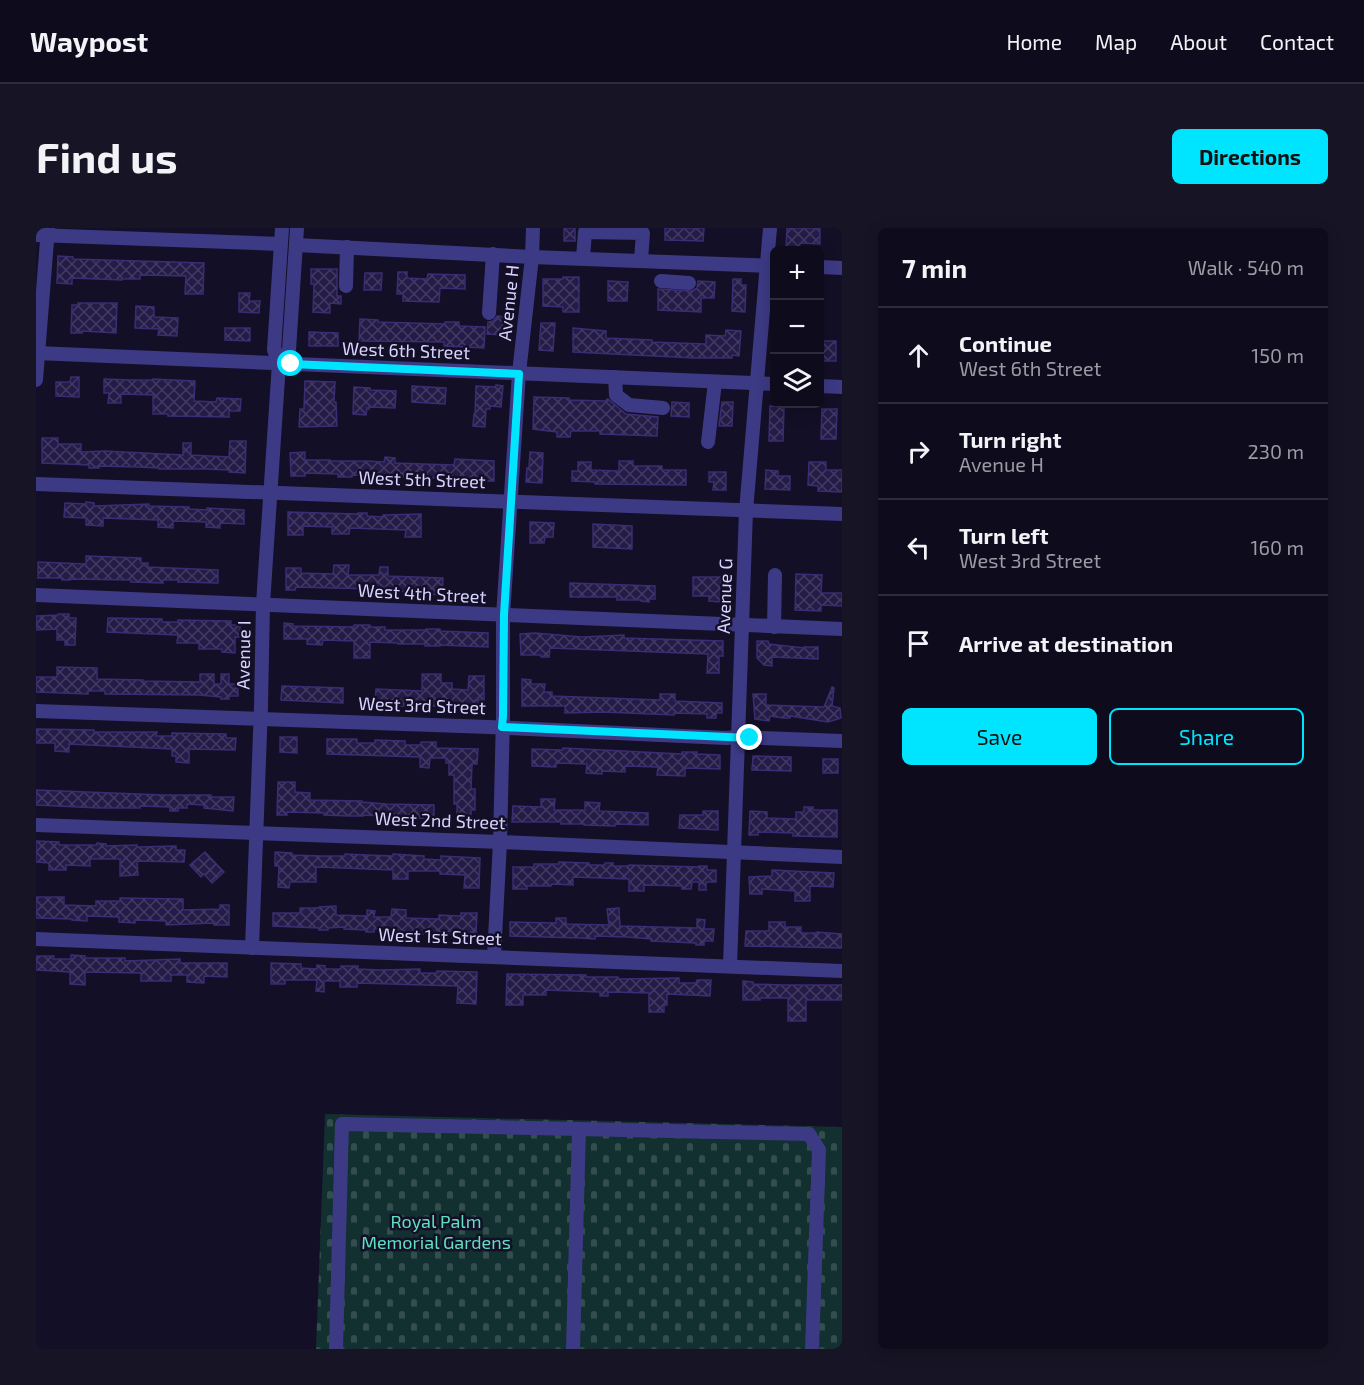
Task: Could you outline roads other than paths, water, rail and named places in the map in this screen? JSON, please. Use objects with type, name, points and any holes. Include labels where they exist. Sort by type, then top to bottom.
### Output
[{"type":"street","name":"Avenue I","points":[[252,948],[263,604],[279,363],[274,350],[282,228]]},
{"type":"street","name":"Avenue I","points":[[279,363],[288,350],[297,228]]},
{"type":"street","name":"Avenue H","points":[[494,957],[500,842],[504,615],[510,502],[533,228]]},
{"type":"street","name":"Avenue G","points":[[770,228],[770,246]]},
{"type":"street","points":[[583,258],[585,232],[643,233],[641,260]]},
{"type":"street","points":[[36,380],[44,233],[280,244]]},
{"type":"street","points":[[296,245],[770,266]]},
{"type":"street","points":[[346,286],[347,247]]},
{"type":"street","points":[[489,313],[493,254]]},
{"type":"street","points":[[675,282],[676,262]]},
{"type":"street","points":[[824,267],[842,268]]},
{"type":"street","name":"Avenue G","points":[[730,966],[746,511],[770,275]]},
{"type":"street","name":"West 6th Street","points":[[37,353],[770,384]]},
{"type":"street","points":[[615,377],[616,395],[629,405],[663,408]]},
{"type":"street","points":[[708,442],[715,382]]},
{"type":"street","points":[[824,386],[842,387]]},
{"type":"street","name":"West 5th Street","points":[[36,484],[842,514]]},
{"type":"street","points":[[774,627],[775,575]]},
{"type":"street","name":"West 4th Street","points":[[36,595],[842,629]]},
{"type":"street","name":"West 3rd Street","points":[[36,711],[842,741]]},
{"type":"street","name":"West 2nd Street","points":[[36,825],[842,857]]},
{"type":"street","name":"West 1st Street","points":[[36,939],[842,970]]},
{"type":"street","points":[[336,1349],[342,1124],[809,1134],[819,1150],[812,1349]]},
{"type":"street","points":[[573,1349],[579,1129]]},
{"type":"park label","name":"Royal Palm Memorial Gardens","points":[[436,1232]]}]
